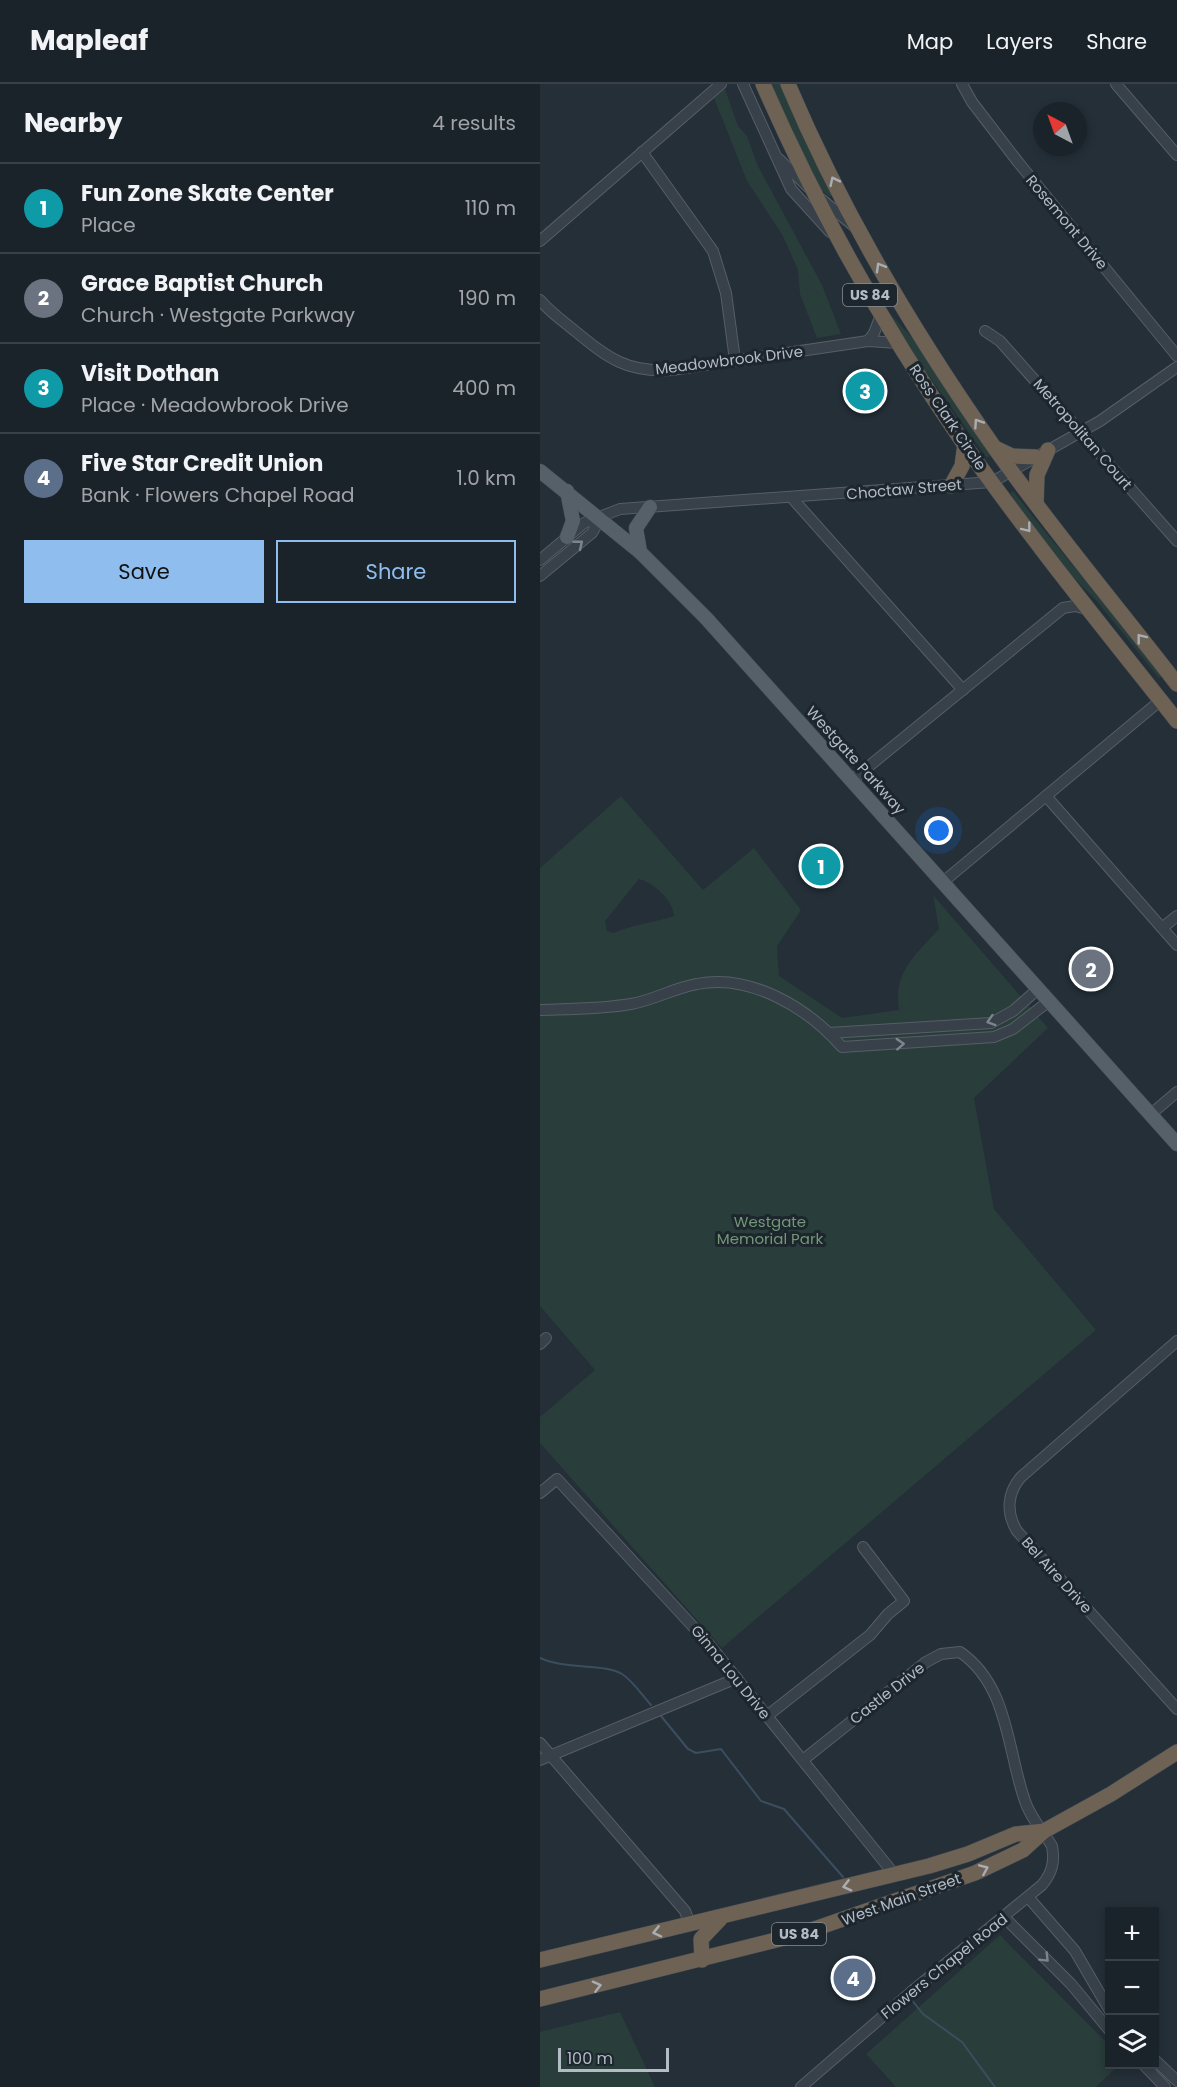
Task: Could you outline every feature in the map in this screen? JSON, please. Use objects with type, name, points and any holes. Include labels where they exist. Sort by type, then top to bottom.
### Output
[{"type":"highway","name":"Ross Clark Circle","points":[[763,84],[843,247],[898,343],[992,482],[1177,721]]},
{"type":"highway","name":"Ross Clark Circle","points":[[788,84],[861,232],[922,339],[995,448],[1036,504],[1177,684]]},
{"type":"highway","points":[[951,486],[962,466],[965,444]]},
{"type":"highway","points":[[995,448],[1012,456],[1042,454],[1037,475],[1036,504]]},
{"type":"highway","points":[[1141,676],[1168,686],[1177,684]]},
{"type":"highway","points":[[1161,700],[1177,702]]},
{"type":"highway","name":"West Main Street","points":[[540,2000],[805,1932],[878,1908],[999,1862],[1023,1850],[1044,1831],[1120,1788],[1177,1752]]},
{"type":"highway","name":"West Main Street","points":[[540,1960],[875,1879],[968,1854],[1016,1834],[1044,1831]]},
{"type":"highway","points":[[878,1908],[890,1894],[896,1882],[894,1874]]},
{"type":"highway","points":[[875,1879],[886,1886],[890,1894]]},
{"type":"highway","points":[[702,1960],[701,1939],[725,1916]]},
{"type":"highway","points":[[675,1967],[691,1944],[690,1924]]},
{"type":"main road","name":"Westgate Parkway","points":[[540,471],[640,552],[713,626],[1177,1144]]},
{"type":"main road","points":[[567,491],[573,521],[567,537]]},
{"type":"main road","points":[[640,552],[636,528],[650,507]]},
{"type":"street","points":[[540,241],[642,152],[709,88],[721,84]]},
{"type":"street","points":[[743,84],[791,189],[843,247]]},
{"type":"street","name":"Rosemont Drive","points":[[962,84],[972,102],[1018,162],[1177,356]]},
{"type":"street","points":[[1116,84],[1177,155]]},
{"type":"street","points":[[642,152],[713,250],[726,293],[735,360]]},
{"type":"street","points":[[775,155],[816,195],[861,232]]},
{"type":"street","name":"Meadowbrook Drive","points":[[540,300],[607,357],[633,368],[672,370],[868,341],[898,343]]},
{"type":"street","points":[[868,341],[881,315]]},
{"type":"street","name":"Metropolitan Court","points":[[985,332],[1000,341],[1177,541]]},
{"type":"street","name":"Choctaw Street","points":[[540,560],[584,523],[600,519],[620,509],[992,482],[1115,412],[1177,367]]},
{"type":"street","points":[[792,498],[963,690]]},
{"type":"street","name":"Choctaw Street","points":[[540,576],[592,533],[600,519]]},
{"type":"street","points":[[1063,608],[1067,581]]},
{"type":"street","points":[[852,780],[1063,608],[1075,606],[1090,610]]},
{"type":"street","points":[[943,882],[1161,700]]},
{"type":"street","points":[[1046,796],[1177,945]]},
{"type":"street","points":[[1162,928],[1177,916]]},
{"type":"street","points":[[540,1010],[632,1004],[688,986],[724,982],[743,985],[776,997],[829,1033],[842,1047],[994,1037],[1013,1029],[1050,1001]]},
{"type":"street","points":[[829,1033],[991,1023],[1012,1011],[1038,989]]},
{"type":"street","points":[[1151,1114],[1177,1092]]},
{"type":"street","name":"Bel Aire Drive","points":[[1177,1341],[1021,1477],[1012,1492],[1009,1509],[1017,1531],[1177,1709]]},
{"type":"street","name":"Ginna Lou Drive","points":[[540,1493],[557,1479],[681,1611],[894,1874]]},
{"type":"street","points":[[766,1716],[870,1635],[888,1614],[904,1601],[863,1547]]},
{"type":"street","name":"Castle Drive","points":[[802,1760],[926,1662],[940,1654],[960,1652],[988,1683],[999,1701],[1024,1800],[1044,1831]]},
{"type":"street","points":[[545,1758],[737,1678]]},
{"type":"street","points":[[540,1743],[545,1758],[685,1911],[690,1924]]},
{"type":"street","name":"Flowers Chapel Road","points":[[801,2087],[1048,1878],[1054,1864],[1052,1846],[1044,1831]]},
{"type":"street","points":[[1028,1897],[1075,1951],[1105,2002]]},
{"type":"street","points":[[1004,1917],[1071,1984],[1105,2025]]},
{"type":"street","points":[[1159,2063],[1177,2081]]},
{"type":"street","points":[[1148,2069],[1165,2087]]},
{"type":"green space","points":[[770,84],[781,84],[833,194],[830,197],[819,188]]},
{"type":"green space","points":[[725,89],[738,126],[747,136],[758,166],[822,285],[841,334],[817,338],[800,294],[798,270],[783,236],[747,181],[714,98]]},
{"type":"green space","points":[[886,309],[916,342],[990,456],[987,458],[910,349]]},
{"type":"green space","points":[[1013,491],[1162,676],[1159,678],[1096,600],[1073,577],[1015,502],[1010,493]]},
{"type":"green space","name":"Westgate Memorial Park","points":[[621,796],[703,890],[754,848],[801,910],[777,946],[779,976],[842,1018],[899,1010],[899,985],[903,975],[914,956],[939,929],[933,895],[1048,1028],[974,1098],[994,1209],[1096,1330],[722,1648],[540,1443],[540,1417],[595,1370],[540,1306],[540,868]],"holes":[[[639,879],[645,881],[666,898],[674,916],[614,933],[607,931],[605,921]]]},
{"type":"green space","points":[[1000,1935],[1105,2041],[1105,2069],[1115,2069],[1096,2087],[896,2087],[866,2054]]},
{"type":"green space","points":[[620,2012],[655,2087],[540,2087],[540,2032]]},
{"type":"waterway","points":[[540,1658],[550,1662],[605,1669],[622,1674],[634,1684],[651,1705]]},
{"type":"waterway","points":[[661,1716],[688,1749],[696,1753],[721,1749],[761,1801],[784,1809],[843,1877]]},
{"type":"waterway","points":[[911,1999],[923,2014],[962,2042],[995,2087]]},
{"type":"place","name":"Visit Dothan","points":[[865,391]]},
{"type":"place","name":"Fun Zone Skate Center","points":[[821,866]]},
{"type":"place","name":"Grace Baptist Church","points":[[1091,969]]},
{"type":"place","name":"Five Star Credit Union","points":[[853,1978]]}]
